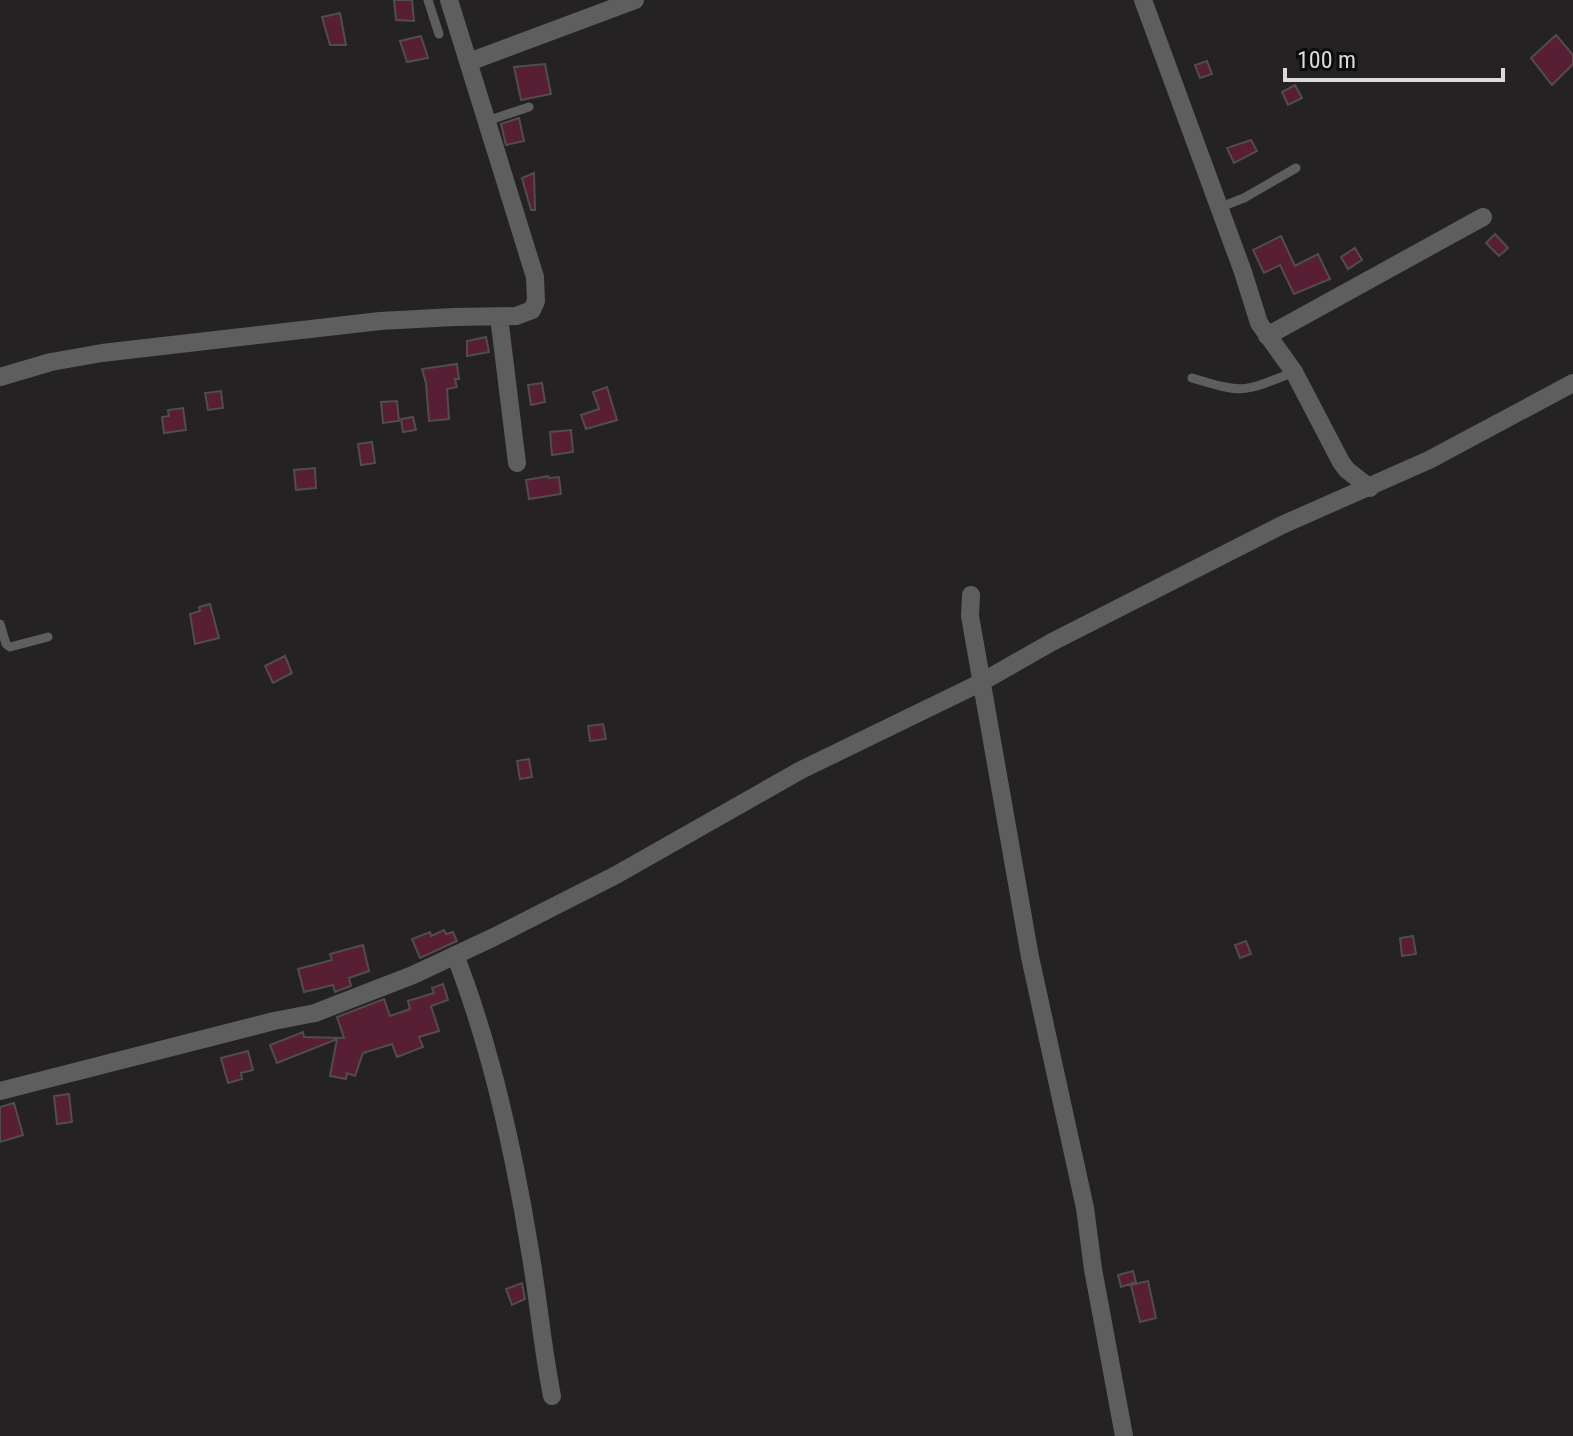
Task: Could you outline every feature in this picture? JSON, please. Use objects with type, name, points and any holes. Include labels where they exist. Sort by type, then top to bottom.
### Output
[{"type":"street","points":[[0,377],[51,362],[102,353],[380,321],[516,316],[532,310],[537,290],[449,0]]},
{"type":"street","points":[[469,62],[635,0]]},
{"type":"street","points":[[1143,0],[1259,323],[1294,372],[1341,462],[1370,488]]},
{"type":"street","points":[[1267,336],[1483,217]]},
{"type":"street","points":[[499,317],[517,463]]},
{"type":"street","points":[[0,1091],[274,1021],[303,1017],[413,975],[616,875],[801,770],[980,683],[1052,642],[1229,552],[1429,460],[1573,383]]},
{"type":"street","points":[[971,595],[970,616],[980,683],[1030,957],[1085,1208],[1124,1436]]},
{"type":"street","points":[[455,955],[482,1029],[499,1098],[529,1242],[552,1396]]},
{"type":"lane","points":[[428,0],[439,34]]},
{"type":"lane","points":[[487,121],[529,107]]},
{"type":"lane","points":[[1218,208],[1244,198],[1296,168]]},
{"type":"lane","points":[[1192,378],[1234,391],[1249,390],[1294,372]]},
{"type":"lane","points":[[0,624],[6,644],[10,647],[48,637]]},
{"type":"building","points":[[394,0],[412,0],[414,21],[396,20]]},
{"type":"building","points":[[340,13],[346,45],[330,45],[322,17]]},
{"type":"building","points":[[1556,35],[1573,55],[1573,64],[1552,85],[1531,58]]},
{"type":"building","points":[[421,36],[428,58],[407,62],[400,41]]},
{"type":"building","points":[[1207,61],[1212,74],[1200,78],[1195,65]]},
{"type":"building","points":[[545,64],[551,94],[521,100],[514,67]]},
{"type":"building","points":[[1295,85],[1302,98],[1288,105],[1282,92]]},
{"type":"building","points":[[519,118],[524,141],[506,145],[501,124]]},
{"type":"building","points":[[1251,140],[1257,151],[1234,163],[1227,148]]},
{"type":"building","points":[[534,173],[535,210],[531,210],[522,178]]},
{"type":"building","points":[[1495,234],[1508,248],[1499,256],[1486,243]]},
{"type":"building","points":[[1281,236],[1295,266],[1318,254],[1330,279],[1294,294],[1280,265],[1264,273],[1253,250]]},
{"type":"building","points":[[1355,248],[1362,260],[1348,269],[1341,257]]},
{"type":"building","points":[[486,337],[489,352],[467,356],[467,341]]},
{"type":"building","points":[[457,364],[457,387],[447,389],[449,419],[429,421],[422,369]]},
{"type":"building","points":[[542,383],[545,402],[531,405],[528,385]]},
{"type":"building","points":[[607,387],[617,420],[586,429],[581,415],[599,409],[593,392]]},
{"type":"building","points":[[221,391],[223,408],[208,410],[205,393]]},
{"type":"building","points":[[397,401],[399,421],[383,423],[381,402]]},
{"type":"building","points":[[183,408],[186,430],[164,433],[162,417],[169,416],[168,410]]},
{"type":"building","points":[[413,417],[416,430],[403,432],[401,419]]},
{"type":"building","points":[[571,430],[573,452],[552,455],[550,432]]},
{"type":"building","points":[[372,442],[375,463],[361,465],[358,444]]},
{"type":"building","points":[[315,468],[316,488],[296,490],[294,470]]},
{"type":"building","points":[[559,477],[561,494],[529,499],[526,480]]},
{"type":"building","points":[[210,604],[219,638],[195,644],[190,614]]},
{"type":"building","points":[[285,656],[292,673],[273,683],[265,666]]},
{"type":"building","points":[[603,724],[606,739],[590,741],[588,726]]},
{"type":"building","points":[[529,759],[532,777],[520,779],[517,761]]},
{"type":"building","points":[[444,930],[446,934],[453,932],[457,941],[420,958],[412,939]]},
{"type":"building","points":[[1413,936],[1416,954],[1402,956],[1400,938]]},
{"type":"building","points":[[1246,941],[1251,954],[1240,958],[1235,945]]},
{"type":"building","points":[[363,945],[369,971],[349,978],[351,986],[335,992],[333,985],[304,992],[298,969],[332,960],[330,954]]},
{"type":"building","points":[[443,984],[448,1000],[431,1006],[439,1031],[419,1037],[423,1047],[397,1057],[392,1044],[363,1053],[355,1076],[347,1073],[346,1079],[330,1076],[337,1039],[277,1063],[270,1045],[303,1032],[304,1037],[344,1038],[337,1017],[384,999],[390,1016],[410,1009],[408,1001],[434,993],[432,988]]},
{"type":"building","points":[[248,1051],[253,1070],[241,1073],[242,1079],[228,1083],[221,1058]]},
{"type":"building","points":[[69,1094],[72,1122],[57,1124],[54,1096]]},
{"type":"building","points":[[14,1103],[23,1135],[0,1142],[0,1107]]},
{"type":"building","points":[[1133,1271],[1136,1282],[1121,1287],[1118,1275]]},
{"type":"building","points":[[1148,1281],[1156,1318],[1140,1322],[1131,1285]]},
{"type":"building","points":[[522,1283],[525,1299],[512,1305],[506,1289]]}]
